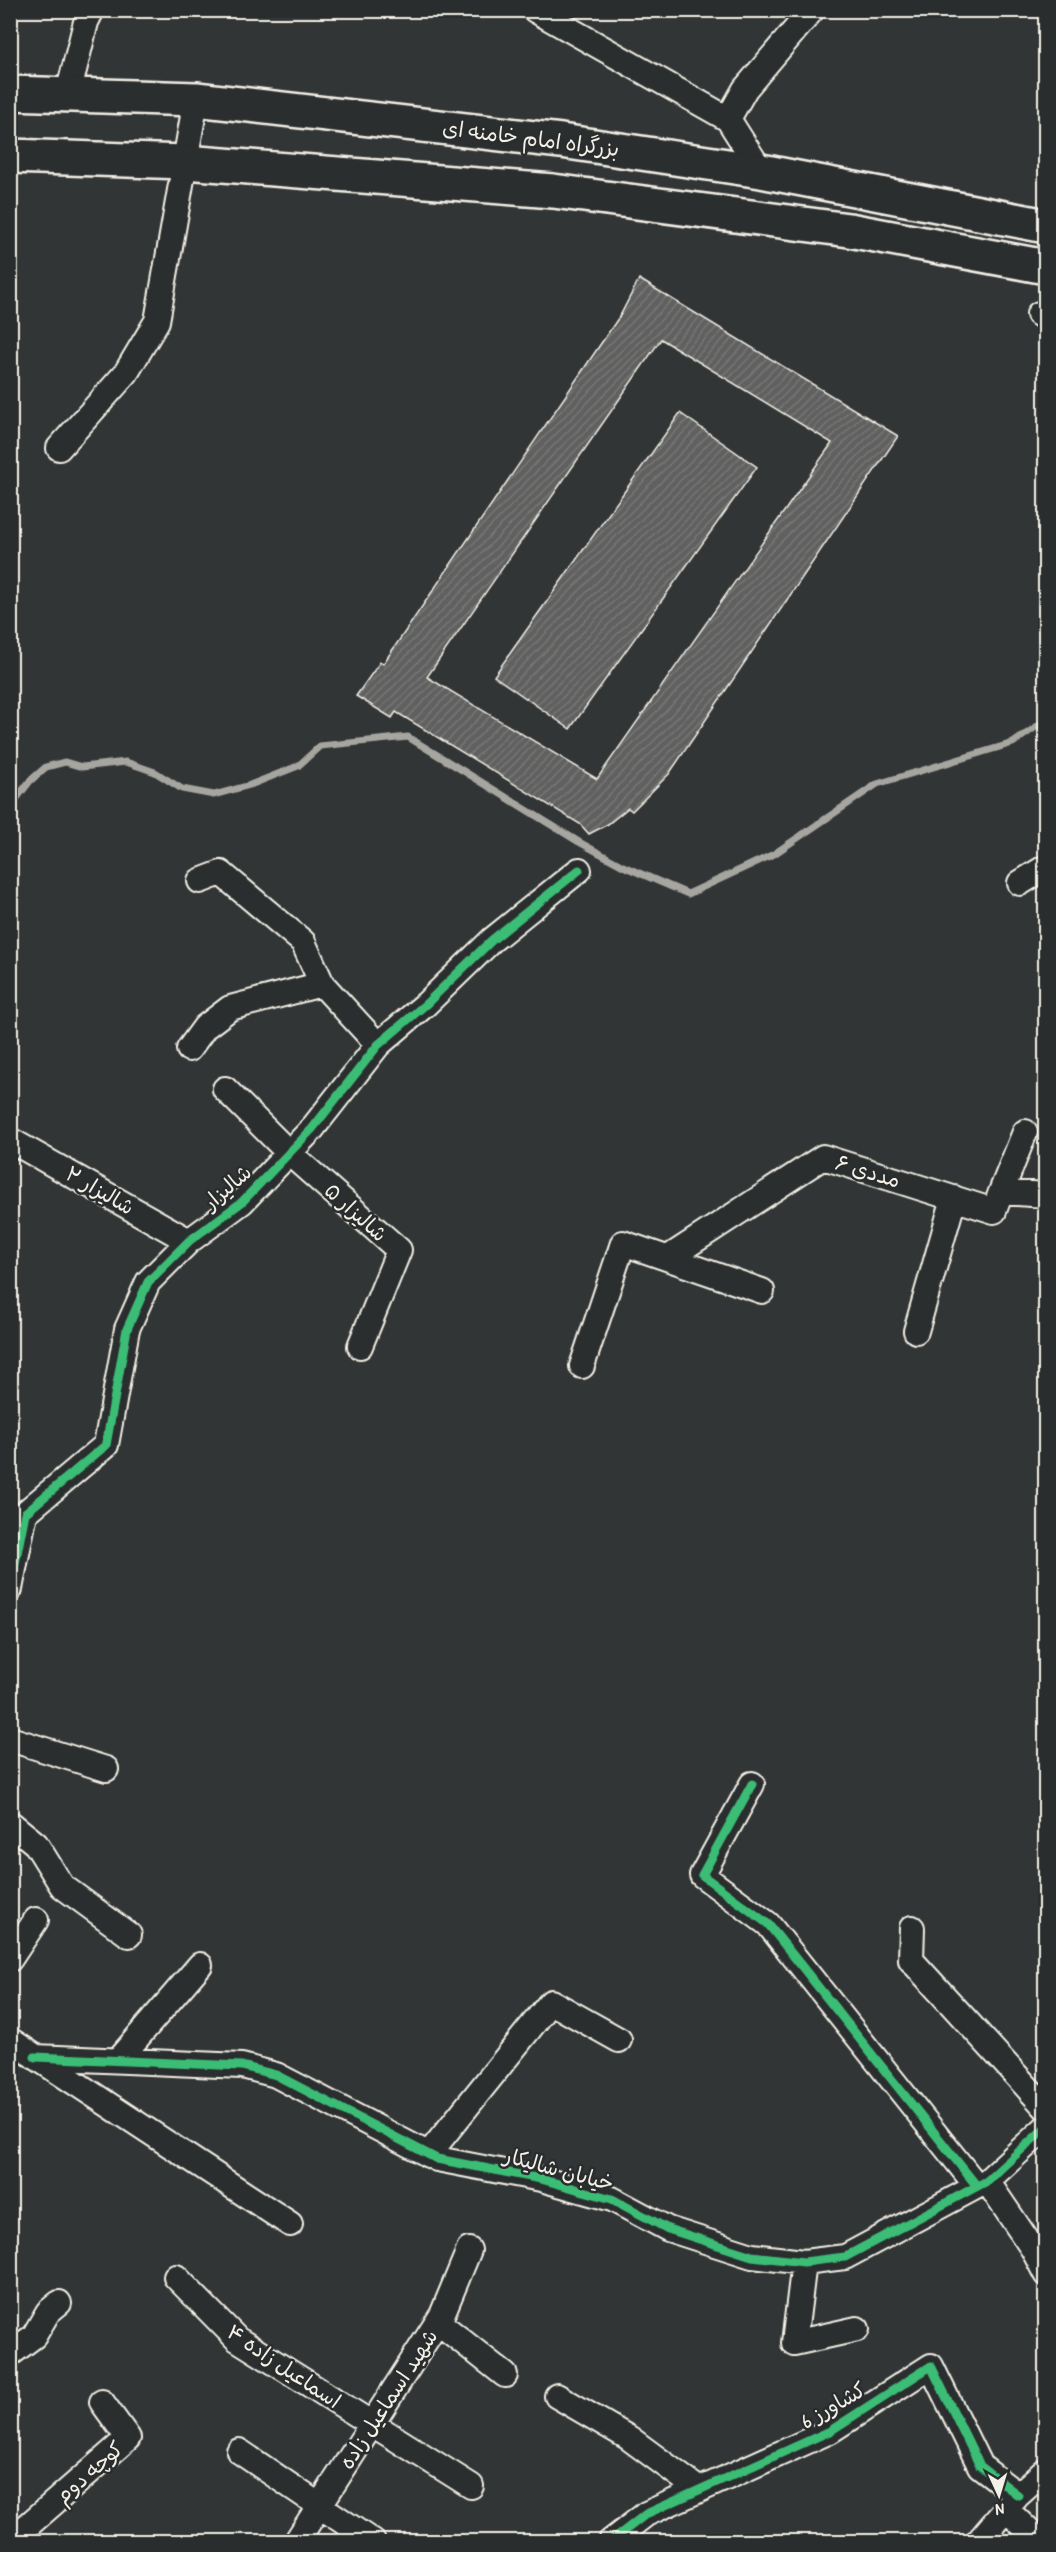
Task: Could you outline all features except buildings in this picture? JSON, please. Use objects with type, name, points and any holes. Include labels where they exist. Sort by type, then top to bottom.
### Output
[{"type":"highway","name":"بزرگراه امام خامنه ای","points":[[10,93],[196,99],[550,139],[761,171],[1046,226]]},
{"type":"highway","points":[[10,156],[185,162],[553,191],[849,230],[1046,267]]},
{"type":"street","points":[[68,94],[92,10]]},
{"type":"street","points":[[535,10],[728,119],[761,171]]},
{"type":"street","points":[[728,119],[745,88],[812,10]]},
{"type":"street","points":[[58,448],[126,373],[157,321],[196,99]]},
{"type":"street","points":[[1020,883],[1046,867]]},
{"type":"street","name":"شالیزار","points":[[10,1589],[25,1513],[106,1445],[127,1329],[148,1282],[189,1241],[242,1202],[312,1129],[378,1045],[426,1004],[492,940],[579,870]]},
{"type":"street","points":[[200,881],[221,873],[303,942],[322,984],[378,1045]]},
{"type":"street","points":[[189,1049],[205,1027],[230,1008],[322,984]]},
{"type":"street","points":[[225,1089],[289,1153]]},
{"type":"street","points":[[1025,1132],[1001,1192],[1046,1195]]},
{"type":"street","name":"شالیزار ۲","points":[[10,1140],[189,1241]]},
{"type":"street","name":"شالیزار ۵","points":[[289,1153],[399,1250],[360,1346]]},
{"type":"street","name":"مددی ۶","points":[[668,1258],[823,1157],[994,1211],[1001,1192]]},
{"type":"street","points":[[916,1330],[954,1198]]},
{"type":"street","points":[[582,1366],[623,1243],[762,1291]]},
{"type":"street","points":[[10,1739],[106,1769]]},
{"type":"street","points":[[752,1784],[702,1875],[768,1924],[982,2183],[1039,2243],[1046,2274]]},
{"type":"street","points":[[10,1823],[36,1844],[62,1886],[129,1935]]},
{"type":"street","points":[[10,1959],[36,1920]]},
{"type":"street","points":[[912,1928],[911,1960],[1046,2109]]},
{"type":"street","points":[[118,2060],[200,1965]]},
{"type":"street","points":[[428,2154],[551,2002],[619,2040]]},
{"type":"street","points":[[10,2040],[290,2224]]},
{"type":"street","name":"خیابان شالیکار","points":[[35,2057],[242,2066],[276,2075],[437,2159],[541,2179],[612,2199],[668,2229],[752,2256],[804,2262],[845,2256],[982,2183],[1046,2127]]},
{"type":"street","name":"شهید اسماعیل زاده","points":[[296,2541],[438,2322],[469,2250]]},
{"type":"street","points":[[804,2262],[794,2343],[857,2329]]},
{"type":"street","name":"اسماعیل زاده ۴","points":[[176,2277],[237,2339],[471,2486]]},
{"type":"street","points":[[10,2354],[34,2336],[48,2312],[59,2303]]},
{"type":"street","points":[[438,2322],[505,2375]]},
{"type":"street","name":"کشاورز 6","points":[[616,2539],[646,2514],[830,2431],[931,2366],[980,2466],[1012,2502]]},
{"type":"street","points":[[556,2396],[629,2438],[698,2489]]},
{"type":"street","name":"کوچه دوم","points":[[19,2536],[128,2438],[102,2402]]},
{"type":"street","points":[[239,2451],[373,2541]]},
{"type":"street","points":[[978,2541],[1012,2502],[1046,2470]]},
{"type":"street","points":[[1012,2502],[1040,2541]]},
{"type":"waterway","points":[[10,807],[30,781],[46,767],[65,762],[82,767],[126,762],[155,772],[182,789],[214,795],[250,785],[298,766],[320,746],[408,737],[579,842],[623,866],[688,894],[774,854],[877,784],[1013,743],[1046,720]]},
{"type":"cycle path","points":[[10,1589],[25,1513],[106,1445],[127,1329],[148,1282],[189,1241],[242,1202],[312,1129],[378,1045],[426,1004],[492,940],[579,870]]},
{"type":"cycle path","points":[[752,1784],[702,1875],[768,1924],[976,2185]]},
{"type":"cycle path","points":[[35,2057],[242,2066],[276,2075],[437,2159],[541,2179],[612,2199],[668,2229],[752,2256],[804,2262],[845,2257],[987,2181],[1046,2127]]},
{"type":"cycle path","points":[[610,2542],[646,2514],[830,2431],[931,2366],[980,2466],[1018,2495]]}]
